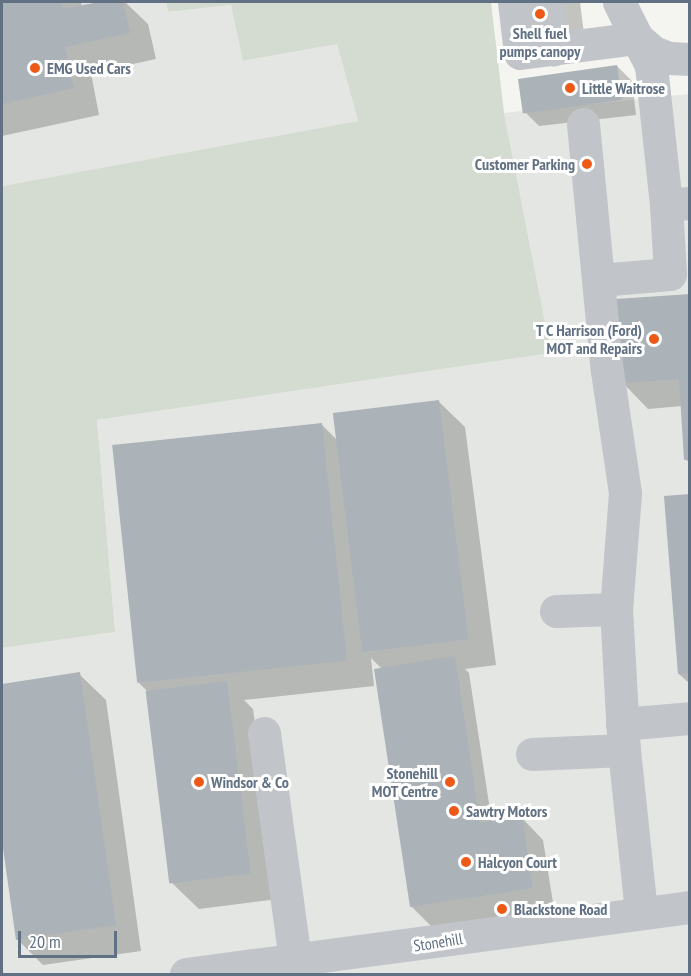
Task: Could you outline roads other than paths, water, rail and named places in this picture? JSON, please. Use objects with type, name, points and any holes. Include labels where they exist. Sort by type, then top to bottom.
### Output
[{"type":"street","points":[[499,2],[506,56],[545,50],[653,52],[669,58],[690,60]]},
{"type":"street","points":[[514,2],[545,50]]},
{"type":"street","points":[[531,2],[545,50]]},
{"type":"street","points":[[545,50],[546,2]]},
{"type":"street","points":[[545,50],[562,2]]},
{"type":"street","points":[[599,280],[680,274],[678,204],[644,52],[619,2]]},
{"type":"street","points":[[583,123],[607,371],[626,493],[616,609],[623,737],[641,912]]},
{"type":"street","points":[[556,611],[616,609]]},
{"type":"street","points":[[532,754],[623,737],[690,718]]},
{"type":"street","points":[[264,733],[295,960]]},
{"type":"street","name":"Stonehill","points":[[186,975],[295,960],[376,963],[641,912],[690,907]]},
{"type":"place","name":"Shell fuel pumps canopy","points":[[540,14]]},
{"type":"place","name":"EMG Used Cars","points":[[35,68]]},
{"type":"place","name":"Little Waitrose","points":[[570,88]]},
{"type":"place","name":"Customer Parking","points":[[587,164]]},
{"type":"place","name":"T C Harrison (Ford) MOT and Repairs","points":[[654,339]]},
{"type":"place","name":"Windsor & Co","points":[[199,782]]},
{"type":"place","name":"Stonehill MOT Centre","points":[[450,782]]},
{"type":"place","name":"Sawtry Motors","points":[[454,811]]},
{"type":"place","name":"Halcyon Court","points":[[466,862]]},
{"type":"place","name":"Blackstone Road","points":[[502,909]]}]
